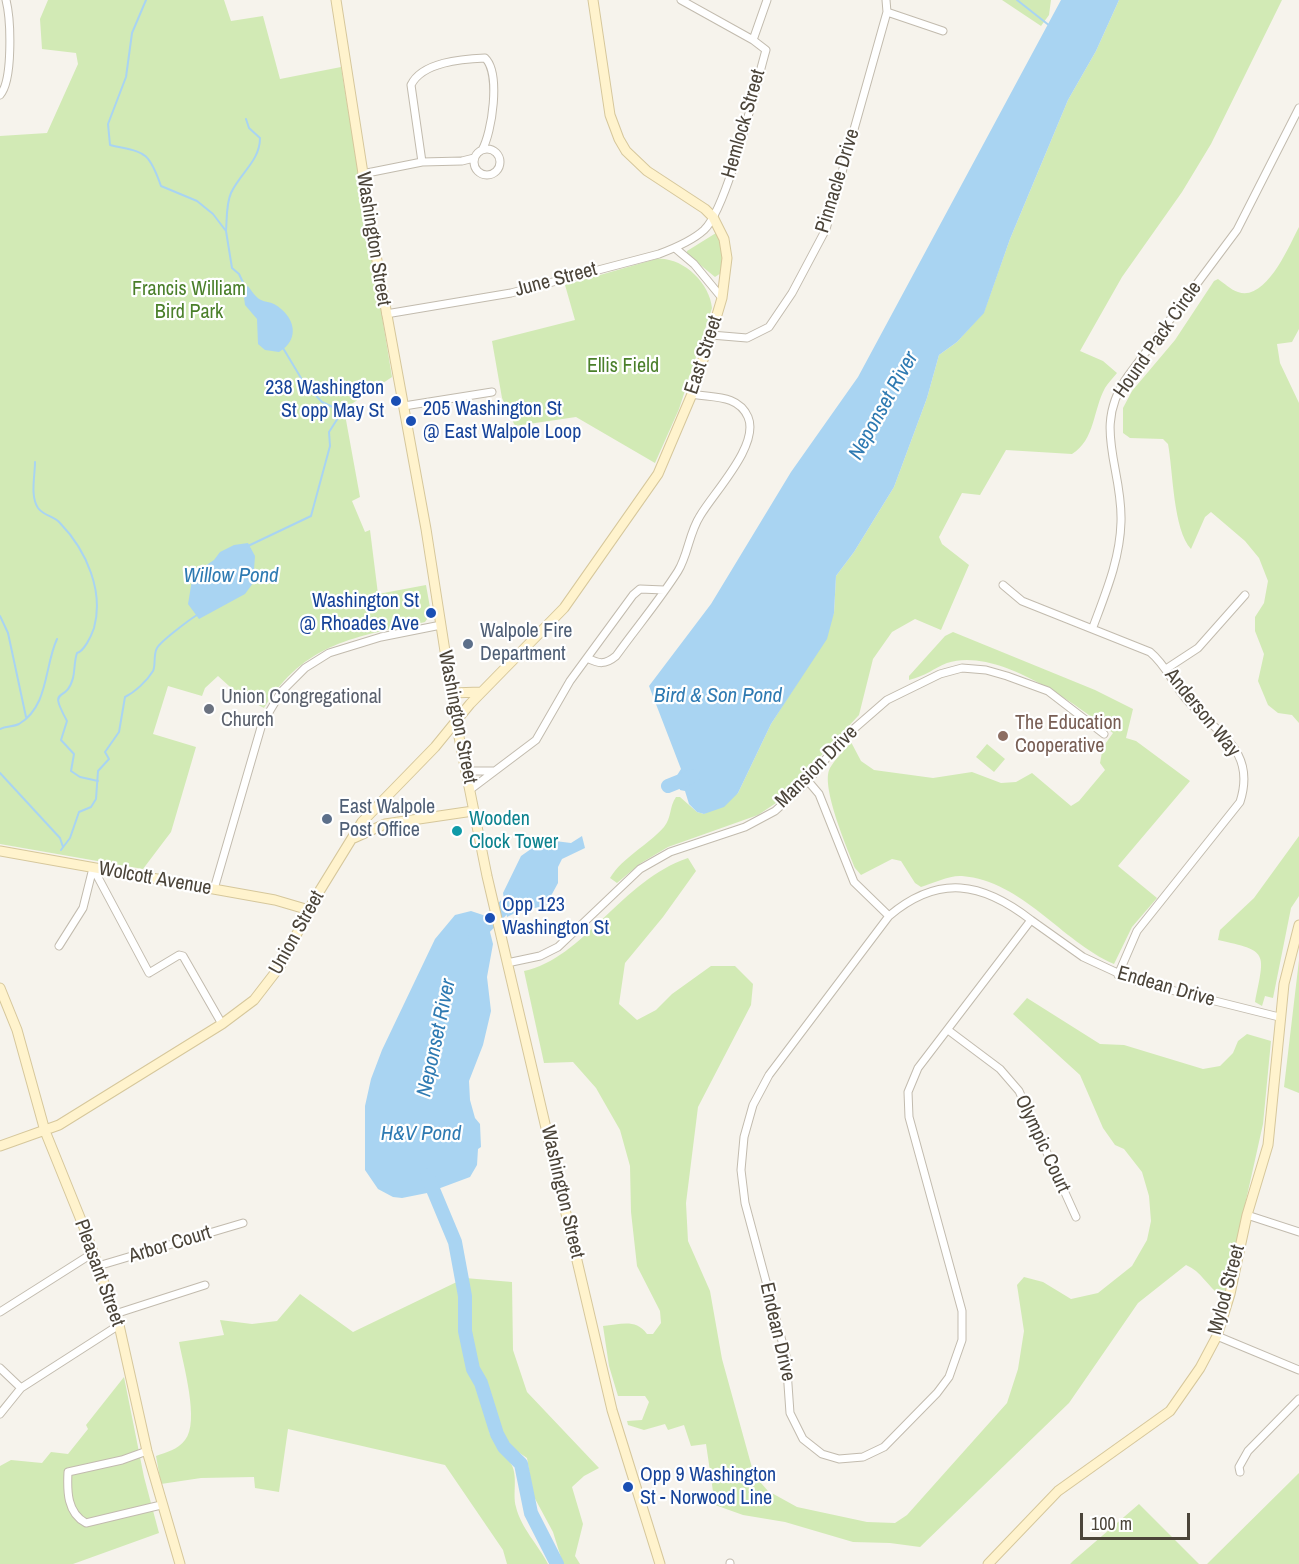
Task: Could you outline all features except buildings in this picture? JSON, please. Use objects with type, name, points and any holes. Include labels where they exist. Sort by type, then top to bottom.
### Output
[{"type":"street","points":[[0,95],[5,87],[3,77],[11,43],[6,0]]},
{"type":"street","name":"Washington Street","points":[[336,0],[362,174],[404,406],[456,722],[489,886],[612,1410],[660,1564]]},
{"type":"street","points":[[593,0],[610,115],[619,138],[634,160],[713,217]]},
{"type":"street","points":[[681,0],[753,40]]},
{"type":"street","name":"Hemlock Street","points":[[713,217],[721,203],[766,50],[753,40],[767,0]]},
{"type":"street","name":"Pinnacle Drive","points":[[711,335],[747,338],[769,327],[792,293],[826,229],[887,12],[886,0]]},
{"type":"street","points":[[887,12],[943,31]]},
{"type":"street","points":[[362,174],[422,162],[462,161],[474,158],[482,150],[490,133],[492,71],[485,58],[430,68],[415,78],[411,85],[422,162]]},
{"type":"street","name":"Hound Pack Circle","points":[[1093,627],[1115,568],[1120,536],[1121,503],[1108,435],[1114,400],[1122,383],[1237,230],[1296,124],[1299,108]]},
{"type":"street","points":[[474,158],[478,172],[485,175],[495,172],[500,162],[497,154],[490,150],[482,150]]},
{"type":"street","name":"June Street","points":[[386,314],[511,293],[675,248],[703,231],[713,217]]},
{"type":"street","name":"East Street","points":[[456,722],[481,692],[564,608],[619,533],[658,474],[692,394],[722,297],[727,258],[724,239],[713,217]]},
{"type":"street","points":[[675,248],[694,264],[722,297]]},
{"type":"street","points":[[404,406],[492,392]]},
{"type":"street","points":[[587,658],[600,664],[616,656],[679,569],[699,518],[743,451],[750,433],[747,414],[738,404],[726,399],[692,394]]},
{"type":"street","name":"Anderson Way","points":[[1003,585],[1022,601],[1141,646],[1155,656],[1188,701],[1234,747],[1243,766],[1243,788],[1234,811],[1137,931],[1118,975]]},
{"type":"street","points":[[471,789],[536,740],[570,681],[633,595],[640,590],[664,590]]},
{"type":"street","points":[[1166,669],[1185,659],[1198,648],[1245,595]]},
{"type":"street","points":[[214,889],[262,724],[281,692],[306,668],[329,652],[370,639],[441,625]]},
{"type":"street","name":"Mansion Drive","points":[[507,963],[550,952],[578,929],[640,869],[670,852],[759,820],[790,800],[841,740],[887,700],[940,674],[962,668],[986,670],[1048,692],[1104,734]]},
{"type":"street","points":[[451,693],[481,692]]},
{"type":"street","name":"Union Street","points":[[0,1146],[45,1131],[112,1093],[222,1024],[254,1000],[271,981],[309,910],[362,822],[456,722]]},
{"type":"street","points":[[467,771],[494,771]]},
{"type":"street","points":[[808,781],[819,794],[855,882],[889,916]]},
{"type":"street","points":[[351,839],[385,824],[474,811]]},
{"type":"street","name":"Wolcott Avenue","points":[[0,851],[275,900],[309,910]]},
{"type":"street","points":[[59,946],[83,908],[93,868]]},
{"type":"street","points":[[93,868],[149,973],[179,955],[183,956],[222,1024]]},
{"type":"street","name":"Endean Drive","points":[[1031,920],[915,1074],[907,1104],[960,1301],[963,1320],[960,1350],[943,1386],[884,1446],[857,1459],[833,1458],[807,1444],[792,1419],[786,1356],[745,1203],[742,1154],[751,1113],[768,1076],[889,916],[917,896],[943,888],[961,887],[996,896],[1031,920],[1070,948],[1118,975],[1175,993],[1279,1017]]},
{"type":"street","name":"Mylod Street","points":[[988,1564],[1058,1491],[1170,1411],[1195,1376],[1217,1336],[1230,1294],[1247,1215],[1268,1145],[1279,1017],[1290,953],[1299,924]]},
{"type":"street","name":"Pleasant Street","points":[[1,993],[16,1030],[45,1131],[115,1314],[161,1505],[180,1564]]},
{"type":"street","name":"Olympic Court","points":[[948,1030],[1000,1069],[1019,1091],[1076,1217]]},
{"type":"street","points":[[1247,1215],[1299,1232]]},
{"type":"street","name":"Arbor Court","points":[[98,1266],[243,1223]]},
{"type":"street","points":[[0,1312],[93,1253]]},
{"type":"street","points":[[115,1314],[205,1285]]},
{"type":"street","points":[[0,1414],[21,1388],[118,1325]]},
{"type":"street","points":[[1217,1336],[1299,1370]]},
{"type":"street","points":[[0,1368],[21,1388]]},
{"type":"street","points":[[1240,1472],[1239,1467],[1248,1451],[1299,1399]]},
{"type":"street","points":[[147,1451],[122,1460],[68,1472],[67,1491],[77,1518],[86,1523],[161,1505]]},
{"type":"green space","name":"Francis William Bird Park","points":[[48,0],[224,0],[231,21],[263,16],[280,79],[341,67],[392,377],[344,409],[360,497],[352,501],[365,532],[370,530],[378,594],[426,585],[431,613],[425,622],[354,638],[315,656],[297,669],[280,686],[264,708],[239,695],[218,676],[205,688],[202,696],[168,686],[153,734],[196,747],[171,832],[143,869],[0,844],[0,136],[47,133],[78,64],[76,53],[42,49],[40,19]]},
{"type":"green space","points":[[1002,0],[1051,0],[1049,15],[1041,26]]},
{"type":"green space","points":[[1119,0],[1282,0],[1211,144],[1182,192],[1122,277],[1080,351],[1103,361],[1117,373],[1105,388],[1085,441],[1072,454],[1006,450],[980,495],[962,493],[939,537],[942,544],[969,565],[941,630],[915,619],[892,632],[873,659],[859,715],[779,801],[758,815],[668,847],[641,863],[617,883],[610,878],[622,864],[664,827],[676,797],[680,797],[697,812],[704,814],[738,793],[771,724],[796,685],[834,613],[836,576],[854,552],[894,487],[927,398],[939,355],[957,342],[984,312],[1010,239],[1068,100],[1096,51]]},
{"type":"green space","points":[[1299,227],[1299,329],[1292,342],[1277,344],[1280,363],[1299,403],[1299,723],[1292,715],[1278,713],[1268,705],[1258,681],[1264,654],[1255,631],[1255,617],[1264,603],[1268,581],[1259,558],[1245,541],[1211,512],[1205,517],[1191,549],[1185,540],[1177,514],[1168,444],[1163,439],[1130,438],[1123,433],[1123,408],[1132,391],[1175,340],[1214,281],[1218,279],[1238,292],[1248,293],[1258,289],[1283,259]]},
{"type":"green space","points":[[716,233],[722,247],[722,257],[721,273],[715,277],[687,254],[687,251]]},
{"type":"green space","name":"Ellis Field","points":[[656,259],[675,262],[693,273],[706,289],[712,308],[679,409],[655,463],[576,417],[515,426],[502,398],[492,341],[575,320],[565,285]]},
{"type":"green space","points":[[953,632],[1095,690],[1133,709],[1126,738],[1136,741],[1190,781],[1118,866],[1157,898],[1132,927],[1114,964],[1076,941],[1023,900],[984,880],[957,876],[921,887],[915,883],[901,861],[892,859],[861,875],[855,868],[831,802],[828,776],[832,765],[851,742],[861,761],[874,770],[933,778],[972,772],[1001,783],[1016,782],[1032,773],[1071,806],[1079,801],[1105,770],[1100,763],[1103,747],[1113,733],[1078,707],[1012,670],[989,663],[967,660],[947,663],[909,680],[909,676],[945,636]]},
{"type":"green space","points":[[987,744],[1005,759],[994,772],[976,757]]},
{"type":"green space","points":[[1299,836],[1299,896],[1291,908],[1273,998],[1265,996],[1262,1006],[1255,1002],[1261,973],[1259,956],[1247,947],[1218,940],[1220,930],[1254,898]]},
{"type":"green space","points":[[688,858],[696,871],[663,917],[625,963],[619,1004],[637,1020],[656,1010],[672,994],[711,966],[735,966],[753,984],[751,1005],[698,1107],[686,1203],[688,1241],[710,1291],[722,1359],[754,1475],[768,1491],[797,1507],[867,1522],[895,1523],[907,1515],[1007,1403],[1018,1369],[1024,1331],[1017,1285],[1024,1277],[1043,1282],[1071,1299],[1098,1293],[1132,1266],[1147,1240],[1151,1221],[1149,1196],[1142,1172],[1124,1149],[1115,1145],[1103,1128],[1080,1075],[1013,1014],[1027,998],[1100,1044],[1124,1045],[1203,1069],[1220,1066],[1233,1053],[1238,1041],[1247,1034],[1271,1041],[1263,1124],[1226,1290],[1221,1296],[1196,1271],[1186,1265],[1138,1303],[1069,1403],[920,1547],[853,1542],[785,1522],[743,1515],[715,1505],[706,1444],[691,1446],[684,1425],[668,1430],[665,1424],[644,1430],[628,1425],[627,1421],[642,1420],[649,1402],[645,1396],[618,1396],[609,1366],[603,1326],[632,1324],[647,1334],[653,1334],[661,1323],[660,1311],[637,1266],[631,1212],[630,1166],[620,1130],[596,1088],[573,1062],[544,1063],[524,971],[545,964],[565,951],[643,883],[664,869]]},
{"type":"green space","points":[[1299,960],[1299,1093],[1284,1087]]},
{"type":"green space","points":[[465,1278],[512,1282],[513,1350],[527,1392],[599,1468],[584,1476],[572,1487],[583,1524],[575,1556],[580,1564],[563,1564],[553,1532],[533,1495],[527,1458],[489,1432],[513,1467],[518,1515],[548,1564],[507,1564],[503,1550],[445,1465],[288,1429],[279,1492],[255,1488],[254,1477],[201,1478],[161,1484],[156,1456],[172,1450],[185,1440],[191,1420],[189,1392],[179,1342],[224,1335],[220,1320],[252,1324],[277,1321],[300,1294],[353,1332]]},
{"type":"green space","points":[[124,1377],[144,1477],[159,1533],[73,1564],[0,1564],[0,1466],[11,1460],[42,1463],[51,1452],[68,1454],[88,1429],[86,1425]]},
{"type":"green space","points":[[1299,1473],[1299,1564],[1207,1564]]},
{"type":"green space","points":[[1139,1504],[1199,1564],[1070,1564],[1073,1561]]},
{"type":"water","name":"Bird & Son Pond","points":[[1061,0],[1119,0],[1096,51],[1068,100],[1010,239],[984,313],[957,342],[939,355],[927,398],[894,487],[854,552],[836,576],[834,613],[827,639],[771,724],[738,793],[724,807],[704,814],[697,812],[689,804],[685,791],[680,790],[676,777],[681,769],[649,686],[711,604],[791,472],[858,377]]},
{"type":"water","points":[[248,286],[259,299],[274,304],[291,321],[293,334],[286,347],[279,352],[265,350],[258,344],[257,319],[245,305],[243,290]]},
{"type":"water","name":"Willow Pond","points":[[248,543],[255,556],[253,583],[245,594],[199,619],[188,604],[193,574],[214,560],[220,552],[234,545]]},
{"type":"water","points":[[582,836],[585,848],[562,859],[558,867],[558,883],[545,907],[523,909],[507,917],[503,893],[521,856],[538,844],[555,841],[571,843]]},
{"type":"water","name":"H&V Pond","points":[[471,911],[486,916],[493,944],[487,977],[491,1011],[483,1045],[469,1081],[470,1100],[475,1118],[480,1124],[481,1147],[478,1149],[477,1165],[470,1177],[427,1193],[402,1198],[393,1197],[378,1189],[365,1170],[365,1106],[371,1079],[382,1050],[435,939],[455,915]]},
{"type":"waterway","points":[[146,0],[132,33],[126,77],[108,124],[110,145],[143,155],[152,165],[161,186],[197,201],[213,214],[226,231],[232,268],[239,274],[247,291]]},
{"type":"waterway","points":[[1017,0],[1050,26]]},
{"type":"waterway","points":[[226,231],[229,197],[253,160],[259,146],[260,138],[249,128],[246,119]]},
{"type":"waterway","points":[[248,546],[311,516],[330,446],[329,432],[338,418],[337,409],[322,402],[304,383],[283,348]]},
{"type":"waterway","points":[[35,462],[34,492],[38,508],[58,521],[70,534],[85,559],[95,586],[97,614],[94,628],[85,647],[77,653],[70,686],[58,698],[67,721],[61,740],[74,754],[71,771],[80,777],[98,781]]},
{"type":"waterway","points":[[61,850],[70,838],[79,812],[91,807],[96,799],[98,771],[109,759],[105,752],[119,732],[125,697],[148,679],[153,671],[156,651],[160,645],[197,615]]},
{"type":"waterway","points":[[0,616],[8,633],[26,717]]},
{"type":"waterway","points":[[0,729],[19,724],[36,707],[41,697],[57,639]]},
{"type":"waterway","points":[[0,773],[60,838],[63,847]]},
{"type":"waterway","name":"Neponset River","points":[[668,786],[693,776]]},
{"type":"waterway","name":"Neponset River","points":[[475,937],[516,895]]},
{"type":"waterway","name":"Neponset River","points":[[427,1175],[455,1242],[465,1296],[465,1331],[473,1369],[481,1383],[497,1434],[504,1447],[521,1464],[531,1513],[557,1564]]},
{"type":"place","name":"238 Washington St opp May St","points":[[396,401]]},
{"type":"place","name":"205 Washington St @ East Walpole Loop","points":[[411,421]]},
{"type":"place","name":"Washington St @ Rhoades Ave","points":[[431,613]]},
{"type":"place","name":"Walpole Fire Department","points":[[468,644]]},
{"type":"place","name":"Union Congregational Church","points":[[209,709]]},
{"type":"place","name":"The Education Cooperative","points":[[1003,736]]},
{"type":"place","name":"East Walpole Post Office","points":[[327,819]]},
{"type":"place","name":"Wooden Clock Tower","points":[[457,831]]},
{"type":"place","name":"Opp 123 Washington St","points":[[490,918]]},
{"type":"place","name":"Opp 9 Washington St - Norwood Line","points":[[628,1487]]}]
